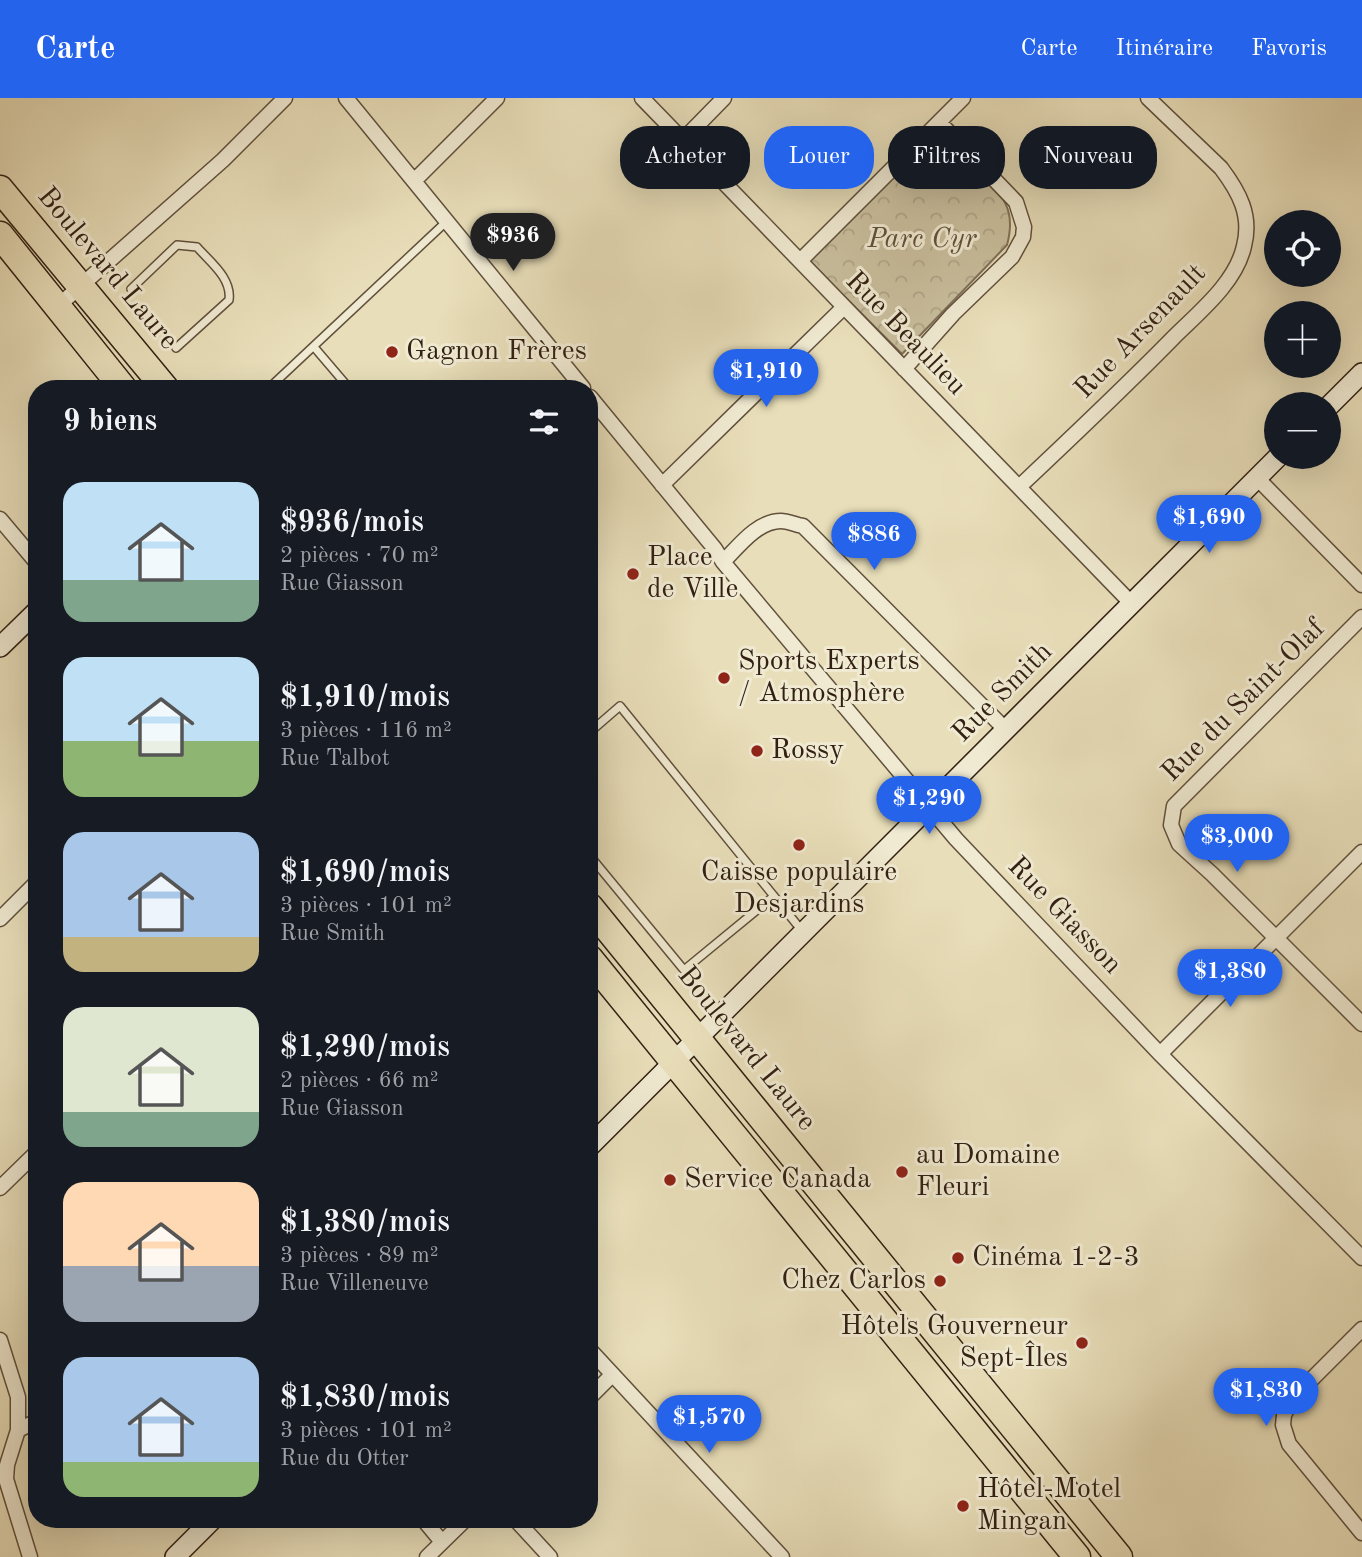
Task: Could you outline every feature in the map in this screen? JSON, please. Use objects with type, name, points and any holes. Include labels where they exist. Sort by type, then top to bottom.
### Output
[{"type":"highway","name":"Boulevard Laure","points":[[0,189],[158,380]]},
{"type":"highway","points":[[0,235],[117,380]]},
{"type":"highway","name":"Boulevard Laure","points":[[598,917],[1119,1557]]},
{"type":"highway","points":[[598,969],[1077,1557]]},
{"type":"street","points":[[58,306],[223,160],[285,98]]},
{"type":"street","points":[[346,98],[577,380]]},
{"type":"street","points":[[414,181],[497,98]]},
{"type":"street","name":"Rue Beaulieu","points":[[642,98],[669,126]]},
{"type":"street","points":[[697,126],[724,98]]},
{"type":"street","points":[[800,261],[963,98]]},
{"type":"street","name":"Rue Arsenault","points":[[1019,487],[1143,369],[1212,298],[1226,282],[1244,250],[1247,233],[1244,204],[1230,181],[1221,168],[1148,98]]},
{"type":"street","points":[[904,369],[953,314],[1012,257],[1023,237],[1024,227],[1016,202],[939,122]]},
{"type":"street","name":"Rue Beaulieu","points":[[730,189],[1132,604]]},
{"type":"street","points":[[662,485],[844,307]]},
{"type":"street","points":[[1341,394],[1362,373]]},
{"type":"street","name":"Rue Giasson","points":[[598,407],[908,786],[1160,1054],[1362,1258]]},
{"type":"street","name":"Rue Smith","points":[[598,1138],[1266,469]]},
{"type":"street","points":[[1257,478],[1362,585]]},
{"type":"street","points":[[0,519],[28,553]]},
{"type":"street","points":[[723,562],[753,532],[768,525],[780,521],[803,526],[1006,730]]},
{"type":"street","name":"Rue du Saint-Olaf","points":[[1275,939],[1179,844],[1171,825],[1174,806],[1362,618]]},
{"type":"street","points":[[0,647],[28,620]]},
{"type":"street","points":[[1160,1054],[1362,852]]},
{"type":"street","points":[[0,919],[28,891]]},
{"type":"street","points":[[1275,939],[1362,1024]]},
{"type":"street","points":[[0,1188],[28,1161]]},
{"type":"street","points":[[1362,1329],[1310,1381],[1284,1415],[1283,1425],[1289,1444],[1362,1533]]},
{"type":"street","points":[[0,1340],[18,1397],[18,1430],[3,1479],[30,1557]]},
{"type":"street","points":[[598,1359],[782,1557]]},
{"type":"street","points":[[598,1389],[612,1375]]},
{"type":"street","points":[[18,1430],[28,1425]]},
{"type":"street","points":[[175,1557],[204,1528]]},
{"type":"street","points":[[430,1528],[442,1542]]},
{"type":"street","points":[[427,1557],[457,1528]]},
{"type":"street","points":[[523,1528],[550,1557]]},
{"type":"lane","points":[[279,380],[447,220]]},
{"type":"lane","points":[[131,289],[177,245],[197,247],[228,282],[229,300],[176,348]]},
{"type":"lane","points":[[314,347],[342,380]]},
{"type":"lane","points":[[598,725],[620,706],[804,933]]},
{"type":"lane","points":[[598,866],[684,970],[774,896]]},
{"type":"green space","name":"Parc Cyr","points":[[888,181],[888,189],[995,189],[1008,212],[1010,232],[1007,245],[902,354],[809,261]]},
{"type":"place","name":"Gagnon Frères","points":[[392,352]]},
{"type":"place","name":"Place de Ville","points":[[633,574]]},
{"type":"place","name":"Sports Experts / Atmosphère","points":[[724,678]]},
{"type":"place","name":"Rossy","points":[[757,751]]},
{"type":"place","name":"Caisse populaire Desjardins","points":[[799,845]]},
{"type":"place","name":"au Domaine Fleuri","points":[[902,1172]]},
{"type":"place","name":"Service Canada","points":[[670,1180]]},
{"type":"place","name":"Cinéma 1-2-3","points":[[958,1258]]},
{"type":"place","name":"Chez Carlos","points":[[940,1281]]},
{"type":"place","name":"Hôtels Gouverneur Sept-Îles","points":[[1082,1343]]},
{"type":"place","name":"Hôtel-Motel Mingan","points":[[963,1506]]}]
